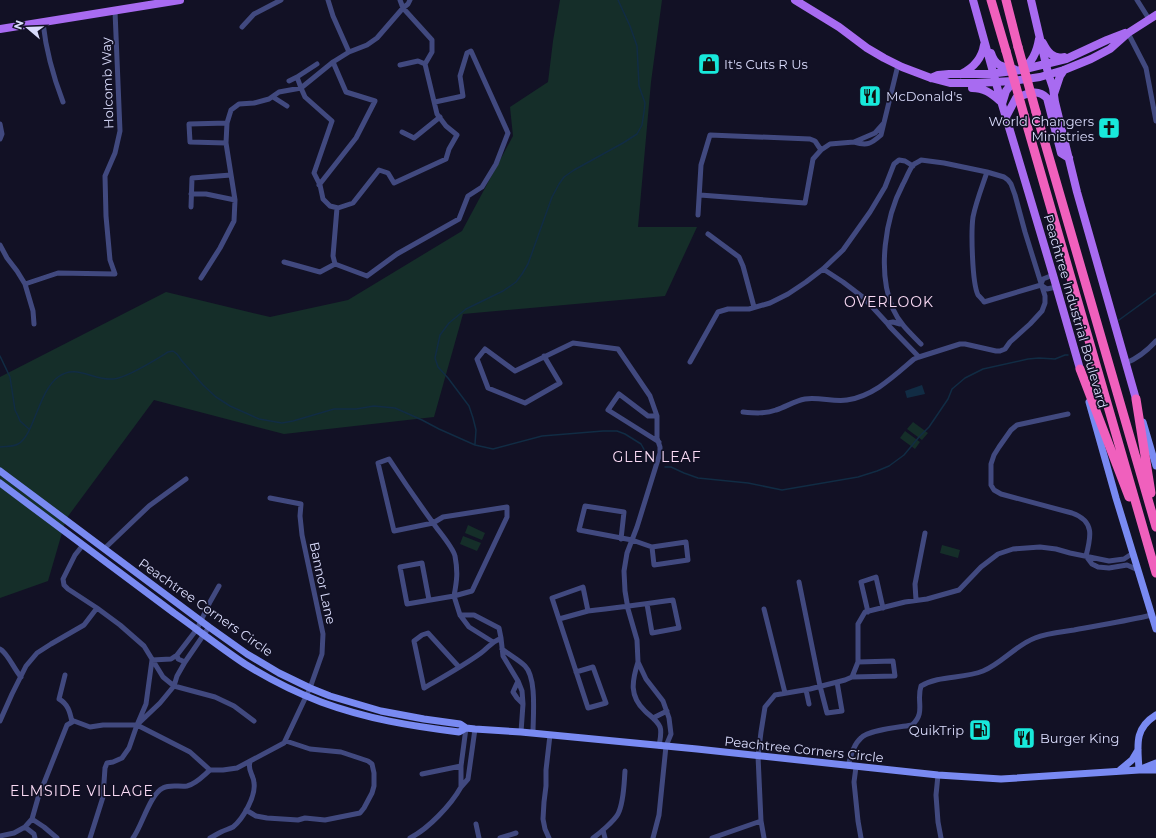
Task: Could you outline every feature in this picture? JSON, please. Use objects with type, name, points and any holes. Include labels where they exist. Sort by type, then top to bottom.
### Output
[{"type":"highway","name":"Peachtree Industrial Boulevard","points":[[991,0],[1156,574]]},
{"type":"highway","name":"Peachtree Industrial Boulevard","points":[[1006,0],[1036,112],[1156,527]]},
{"type":"highway","points":[[1080,369],[1150,553]]},
{"type":"highway","points":[[1136,399],[1156,527]]},
{"type":"main road","points":[[0,29],[115,11],[158,2],[180,0]]},
{"type":"main road","points":[[795,0],[839,27],[884,58],[932,78],[950,83],[993,80],[1022,73],[1073,56],[1107,40]]},
{"type":"main road","name":"Peachtree Industrial Boulevard","points":[[973,0],[993,80],[1006,117],[1080,369]]},
{"type":"main road","points":[[977,0],[993,59],[1001,66],[1042,82],[1053,94]]},
{"type":"main road","points":[[1031,0],[1046,64],[1051,73],[1053,94],[1069,158],[1136,399]]},
{"type":"main road","points":[[932,78],[938,75],[949,74],[993,80],[1004,75],[1022,73],[1051,73],[1064,70],[1091,60],[1110,50],[1128,33],[1152,17]]},
{"type":"main road","points":[[1039,35],[1046,49],[1052,56],[1060,58],[1093,44],[1128,33]]},
{"type":"main road","points":[[932,78],[938,83],[948,87],[984,89],[1001,103],[1005,93],[1031,60],[1036,50],[1039,35]]},
{"type":"main road","points":[[959,75],[979,60],[983,51],[984,42]]},
{"type":"main road","points":[[1053,94],[1064,70]]},
{"type":"main road","points":[[1006,117],[1016,98],[1032,93],[1040,92],[1044,94],[1047,98],[1061,153],[1069,158]]},
{"type":"street","points":[[242,27],[254,14],[280,0]]},
{"type":"street","points":[[328,0],[333,16],[349,52]]},
{"type":"street","points":[[297,77],[305,97],[332,121],[314,173],[320,185],[323,199],[330,206],[337,208],[353,203],[364,187],[379,170],[388,173],[394,183],[446,159],[449,149],[457,135],[446,126],[438,114],[434,102],[425,64],[432,52],[432,40],[403,8],[400,0]]},
{"type":"street","points":[[201,278],[220,248],[234,221],[235,200],[226,143],[227,122],[230,110],[239,104],[254,103],[269,99],[279,92],[301,88],[333,62],[349,52],[367,45],[377,38],[410,0]]},
{"type":"street","points":[[1137,0],[1152,17]]},
{"type":"street","name":"Holcomb Way","points":[[25,284],[58,273],[115,274],[110,260],[106,216],[105,176],[115,153],[120,132],[115,11]]},
{"type":"street","points":[[43,23],[45,42],[55,80],[63,102]]},
{"type":"street","points":[[1128,33],[1146,68],[1156,122]]},
{"type":"street","points":[[284,262],[320,272],[335,264],[367,276],[397,254],[459,219],[468,196],[482,187],[496,164],[508,133],[471,51],[467,53],[460,76],[463,96],[434,102]]},
{"type":"street","points":[[400,65],[418,60],[425,64]]},
{"type":"street","points":[[320,185],[356,138],[375,101],[346,92],[333,62]]},
{"type":"street","points":[[289,81],[316,64]]},
{"type":"street","points":[[700,195],[805,203],[813,159],[821,150],[830,144],[854,142],[864,145],[873,142],[880,135],[898,65]]},
{"type":"street","points":[[273,97],[287,106]]},
{"type":"street","points":[[402,132],[414,138],[440,117]]},
{"type":"street","points":[[226,143],[190,142],[189,124],[227,122]]},
{"type":"street","points":[[0,124],[2,134],[0,138]]},
{"type":"street","points":[[698,215],[701,165],[710,135],[810,139],[815,141],[821,150]]},
{"type":"street","points":[[690,362],[718,312],[728,309],[749,309],[770,303],[788,294],[806,282],[823,269],[843,250],[870,212],[885,186],[894,164],[899,160],[905,161],[913,166]]},
{"type":"street","points":[[743,412],[762,413],[805,399],[846,401],[866,395],[882,386],[914,359],[960,344],[996,351],[1000,351],[1004,348],[1042,311],[1045,303],[1045,296],[1011,184],[1004,177],[944,163],[921,160],[913,166],[896,197],[890,220],[886,250],[886,289],[892,308],[900,324],[921,344]]},
{"type":"street","points":[[987,172],[976,203],[973,218],[973,261],[978,294],[984,302],[1041,285]]},
{"type":"street","points":[[191,207],[192,178],[231,175]]},
{"type":"street","points":[[191,194],[206,194],[235,200]]},
{"type":"street","points":[[335,264],[333,256],[337,208]]},
{"type":"street","points":[[708,234],[739,257],[743,266],[754,307]]},
{"type":"street","points":[[0,245],[25,284],[33,311],[34,324]]},
{"type":"street","points":[[823,269],[864,298],[919,357]]},
{"type":"street","points":[[1041,285],[1043,279],[1053,275]]},
{"type":"street","points":[[1041,285],[1047,289],[1056,286]]},
{"type":"street","points":[[887,323],[893,322],[900,324]]},
{"type":"street","points":[[1126,363],[1136,359],[1156,341]]},
{"type":"street","points":[[544,356],[560,383],[525,403],[488,388],[477,358],[485,350],[514,371],[544,356],[573,343],[618,350],[650,396],[657,416],[657,438],[660,453],[627,553],[624,571],[625,591],[636,640],[638,662],[646,679],[663,701],[669,718],[671,734],[663,746]]},
{"type":"street","name":"Peachtree Industrial Boulevard","points":[[1080,369],[1116,498],[1156,629]]},
{"type":"street","points":[[657,416],[648,416],[619,394],[608,410],[658,442]]},
{"type":"street","points":[[1136,399],[1156,466]]},
{"type":"street","points":[[1068,414],[1014,427],[992,459],[990,469],[991,485],[994,490],[1001,494],[1072,513],[1081,517],[1090,529],[1090,541],[1086,556]]},
{"type":"street","points":[[429,600],[422,563],[400,567],[406,604],[454,596],[472,591],[507,517],[507,507],[443,517],[433,523],[394,531],[378,463],[389,459],[433,523],[454,554],[458,577],[454,596],[460,615],[469,627],[493,642]]},
{"type":"street","name":"Peachtree Corners Circle","points":[[0,471],[209,628],[247,654],[279,673],[310,688],[330,696],[381,711],[460,724],[466,728],[533,733],[938,775],[1001,779],[1156,770]]},
{"type":"street","points":[[104,549],[149,506],[186,479]]},
{"type":"street","name":"Peachtree Corners Circle","points":[[0,483],[239,660],[260,673],[307,696],[357,714],[394,723],[459,732],[466,728]]},
{"type":"street","name":"Bannor Lane","points":[[270,498],[301,504],[300,516],[302,535],[323,634],[322,654],[307,696],[286,741]]},
{"type":"street","points":[[621,539],[624,512],[585,506],[580,530],[621,539],[632,540],[652,547],[686,542],[688,560],[654,565],[652,547]]},
{"type":"street","points":[[916,600],[915,584],[925,533]]},
{"type":"street","points":[[83,545],[75,555],[63,579],[64,585],[120,625],[144,646],[163,677],[174,686],[215,697],[234,706],[254,721]]},
{"type":"street","points":[[852,676],[858,662],[858,624],[865,612],[905,602],[928,600],[958,590],[981,567],[998,554],[1013,549],[1056,549],[1104,560],[1115,561],[1124,559],[1133,553]]},
{"type":"street","points":[[1086,556],[1092,564],[1098,567],[1109,568],[1127,565],[1138,570]]},
{"type":"street","points":[[868,612],[861,582],[876,577],[883,608]]},
{"type":"street","points":[[799,582],[827,714],[842,711],[837,682]]},
{"type":"street","points":[[152,660],[171,659],[177,655],[197,629],[219,586]]},
{"type":"street","points":[[576,672],[592,667],[606,703],[588,708],[576,672],[552,598],[583,587],[588,611]]},
{"type":"street","points":[[559,619],[588,611],[673,600],[679,628],[652,633],[647,604]]},
{"type":"street","points":[[0,721],[26,666],[37,653],[84,625],[96,608]]},
{"type":"street","points":[[764,609],[786,693]]},
{"type":"street","points":[[460,615],[474,615],[499,628],[503,656],[518,681],[522,691],[524,704],[521,732]]},
{"type":"street","points":[[848,766],[852,751],[862,736],[912,724],[917,721],[920,714],[919,692],[921,686],[928,681],[974,674],[983,671],[990,668],[1034,638],[1055,632],[1152,615]]},
{"type":"street","points":[[137,725],[160,703],[174,686],[177,676],[185,662],[209,628]]},
{"type":"street","points":[[459,667],[428,633],[422,635],[414,641],[424,688],[449,674],[482,652],[493,642],[501,638]]},
{"type":"street","points":[[0,649],[4,651],[15,671],[21,677]]},
{"type":"street","points":[[502,649],[525,666],[531,677],[534,699],[533,733]]},
{"type":"street","points":[[177,655],[178,659],[185,662]]},
{"type":"street","points":[[90,838],[103,797],[105,768],[107,763],[122,758],[130,748],[137,725],[146,704],[152,660]]},
{"type":"street","points":[[764,838],[761,822],[758,756],[765,707],[775,695],[806,690],[845,680],[852,676],[895,676],[893,661],[858,662]]},
{"type":"street","points":[[638,662],[634,675],[633,688],[637,701],[661,729],[663,746],[659,815],[653,838]]},
{"type":"street","points":[[64,675],[59,699],[68,707],[72,722]]},
{"type":"street","points":[[518,681],[513,692],[524,704]]},
{"type":"street","points":[[806,690],[809,704]]},
{"type":"street","points":[[653,718],[667,710]]},
{"type":"street","points":[[1139,770],[1138,740],[1140,731],[1148,721],[1156,715]]},
{"type":"street","points":[[0,836],[14,833],[25,827],[32,819],[38,798],[67,725],[74,721],[90,727],[104,725],[137,725],[190,752],[210,770],[232,770],[250,762],[286,741],[310,749],[341,752],[368,761],[372,764],[374,786],[372,793],[360,813],[325,820],[305,818],[298,820],[256,816],[246,810]]},
{"type":"street","points":[[461,787],[461,766],[466,728]]},
{"type":"street","points":[[410,838],[420,833],[433,821],[468,779],[475,729]]},
{"type":"street","points":[[549,838],[543,819],[550,735]]},
{"type":"street","points":[[1119,771],[1132,760],[1138,750]]},
{"type":"street","points":[[210,838],[222,831],[232,828],[242,818],[253,794],[254,781],[249,769],[250,762]]},
{"type":"street","name":"Peachtree Corners Circle","points":[[1139,770],[1156,764]]},
{"type":"street","points":[[422,774],[461,766]]},
{"type":"street","points":[[856,767],[854,782],[858,821],[862,838]]},
{"type":"street","points":[[133,838],[152,800],[162,788],[188,786],[200,779],[210,770]]},
{"type":"street","points":[[593,838],[618,814],[623,798],[625,771]]},
{"type":"street","points":[[938,775],[936,795],[941,838]]},
{"type":"street","points":[[32,819],[57,838]]},
{"type":"street","points":[[712,838],[761,822]]},
{"type":"street","points":[[476,824],[479,838]]},
{"type":"street","points":[[25,827],[34,834],[35,838]]},
{"type":"street","points":[[603,830],[606,838]]},
{"type":"street","points":[[500,838],[516,833]]},
{"type":"green space","points":[[560,0],[662,0],[651,82],[638,227],[697,227],[665,296],[463,314],[434,417],[284,434],[154,400],[66,519],[48,581],[0,598],[0,377],[166,292],[270,317],[348,300],[462,231],[513,136],[510,107],[548,82]]},
{"type":"green space","points":[[913,422],[928,433],[922,440],[907,429]]},
{"type":"green space","points":[[905,431],[920,442],[915,449],[900,438]]},
{"type":"green space","points":[[468,525],[485,533],[482,540],[465,533]]},
{"type":"green space","points":[[463,536],[481,543],[477,551],[460,544]]},
{"type":"green space","points":[[942,545],[960,550],[958,558],[940,553]]},
{"type":"water","points":[[922,385],[925,394],[907,398],[905,391]]},
{"type":"waterway","points":[[475,444],[476,430],[469,406],[438,367],[435,358],[440,335],[449,323],[466,309],[503,291],[516,282],[528,264],[552,197],[564,177],[637,134],[642,125],[645,103],[639,86],[637,46],[618,0]]},
{"type":"waterway","points":[[1119,320],[1156,293]]},
{"type":"waterway","points":[[0,447],[16,445],[23,439],[28,432],[51,384],[65,373],[78,372],[98,378],[119,378],[141,368],[168,352],[173,351],[203,385],[216,397],[230,406],[259,419],[282,423],[334,409],[356,409],[374,406],[395,408],[475,445],[493,449],[542,436],[617,431],[641,444],[651,462]]},
{"type":"waterway","points":[[665,467],[671,467],[698,478],[748,483],[782,490],[858,477],[889,466],[904,455],[929,427],[948,399],[952,389],[965,378],[983,369],[1028,359],[1055,359],[1068,355]]},
{"type":"waterway","points":[[0,356],[10,377],[15,410],[20,421],[29,429]]},
{"type":"place","name":"It's Cuts R Us","points":[[709,64]]},
{"type":"place","name":"McDonald's","points":[[870,96]]},
{"type":"place","name":"World Changers Ministries","points":[[1109,128]]},
{"type":"place","name":"QuikTrip","points":[[980,730]]},
{"type":"place","name":"Burger King","points":[[1024,738]]},
{"type":"district","name":"OVERLOOK","points":[[889,302]]},
{"type":"district","name":"GLEN LEAF","points":[[657,457]]},
{"type":"district","name":"ELMSIDE VILLAGE","points":[[82,791]]}]
